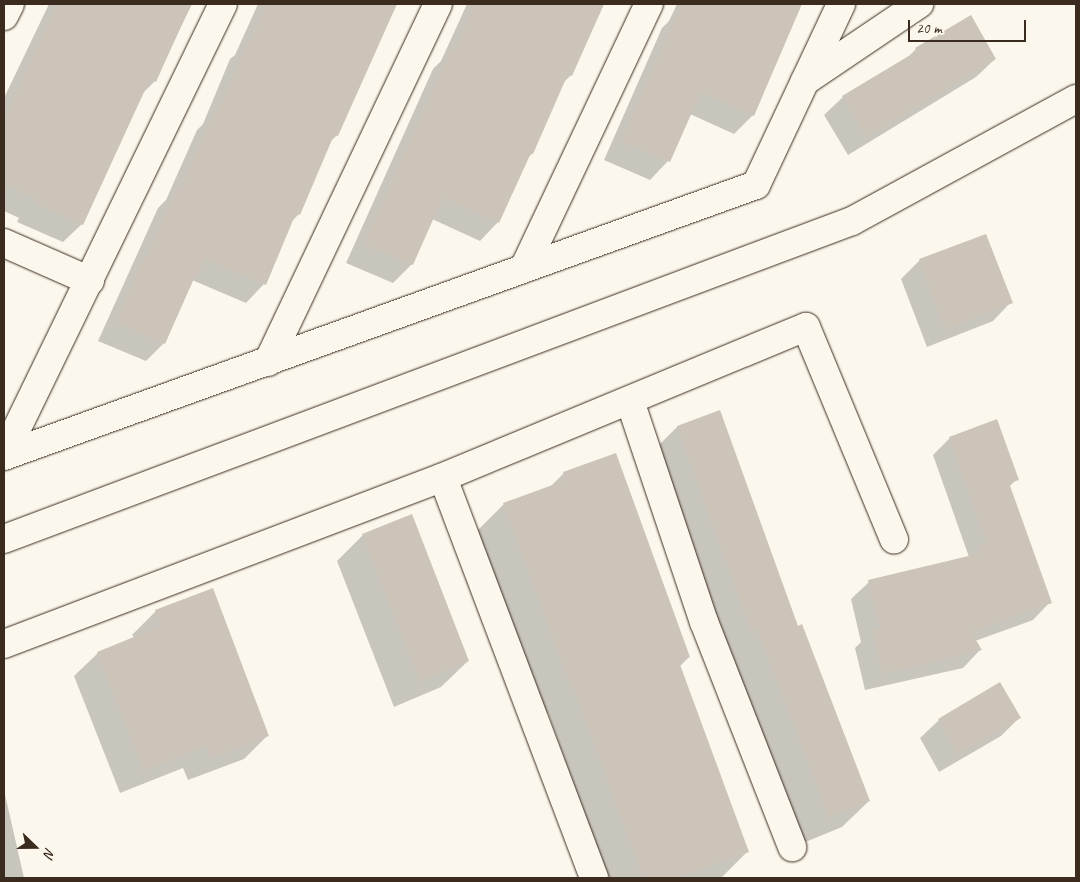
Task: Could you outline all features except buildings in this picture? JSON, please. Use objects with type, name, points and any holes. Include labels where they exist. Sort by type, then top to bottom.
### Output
[{"type":"street","points":[[4,16],[10,4]]},
{"type":"street","points":[[4,455],[223,4]]},
{"type":"street","points":[[268,362],[438,4]]},
{"type":"street","points":[[525,266],[649,4]]},
{"type":"street","points":[[4,455],[268,362],[525,266],[756,185],[841,4]]},
{"type":"street","points":[[804,82],[919,4]]},
{"type":"street","points":[[4,539],[852,221],[1076,99]]},
{"type":"street","points":[[4,244],[90,281]]},
{"type":"street","points":[[4,644],[443,478],[806,327],[894,539]]},
{"type":"street","points":[[630,401],[704,622],[792,846]]},
{"type":"street","points":[[443,478],[594,878]]}]
